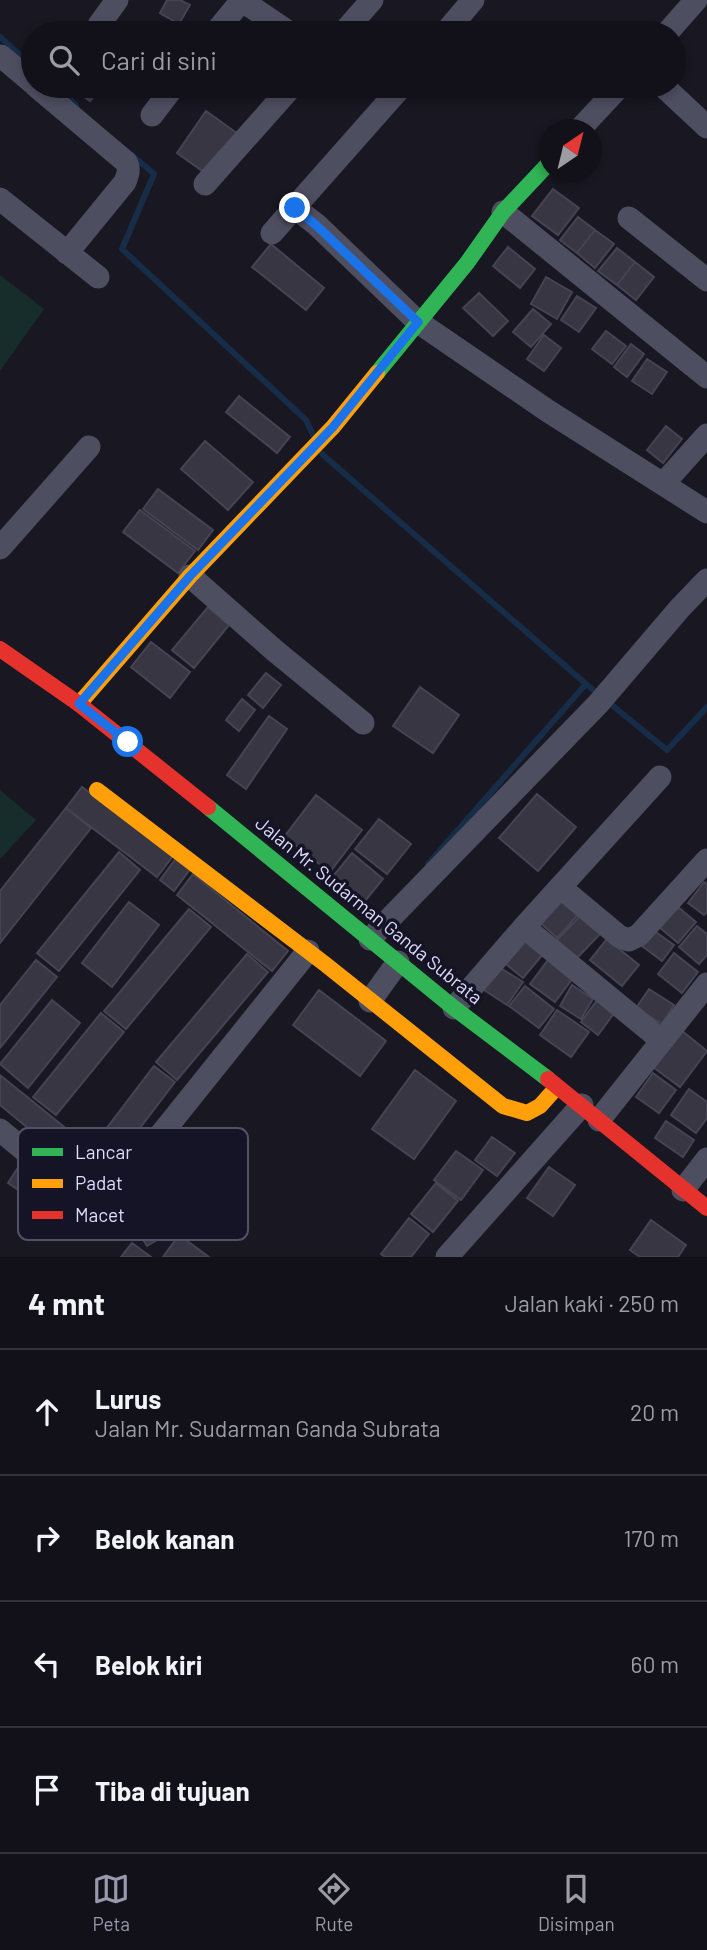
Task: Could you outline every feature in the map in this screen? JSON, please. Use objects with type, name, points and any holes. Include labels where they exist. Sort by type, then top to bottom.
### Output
[{"type":"street","points":[[102,21],[117,0]]},
{"type":"street","points":[[225,21],[242,0],[273,21]]},
{"type":"street","points":[[354,21],[372,0]]},
{"type":"street","points":[[455,21],[473,0]]},
{"type":"street","points":[[678,21],[696,0]]},
{"type":"street","points":[[1,56],[21,73]]},
{"type":"street","points":[[50,98],[126,162],[129,173],[125,182],[67,253]]},
{"type":"street","points":[[152,115],[165,98]]},
{"type":"street","points":[[205,184],[281,98]]},
{"type":"street","points":[[272,233],[391,98]]},
{"type":"street","points":[[589,119],[609,98]]},
{"type":"street","points":[[676,98],[707,127]]},
{"type":"street","points":[[79,704],[190,576],[333,427],[467,263],[503,212],[539,174]]},
{"type":"street","points":[[0,200],[97,277]]},
{"type":"street","points":[[295,208],[418,322],[548,411],[707,512]]},
{"type":"street","points":[[503,212],[707,377]]},
{"type":"street","points":[[629,218],[707,280]]},
{"type":"street","points":[[663,484],[707,435]]},
{"type":"street","points":[[0,548],[89,447]]},
{"type":"street","points":[[190,576],[363,723]]},
{"type":"street","points":[[370,939],[598,704],[707,580]]},
{"type":"street","name":"Jalan Mr. Sudarman Ganda Subrata","points":[[0,649],[79,704],[454,1008],[707,1208]]},
{"type":"street","points":[[454,1008],[660,777]]},
{"type":"street","points":[[97,790],[308,951],[503,1107],[527,1113],[540,1106],[557,1087]]},
{"type":"street","points":[[560,887],[620,937],[629,940],[639,935],[707,860]]},
{"type":"street","points":[[524,927],[661,1040]]},
{"type":"street","points":[[166,1128],[308,951]]},
{"type":"street","points":[[370,1001],[398,962]]},
{"type":"street","points":[[447,1257],[661,1040],[707,984]]},
{"type":"street","points":[[0,1130],[18,1145]]},
{"type":"street","points":[[683,1190],[707,1159]]},
{"type":"green space","points":[[0,275],[44,309],[0,371]]},
{"type":"green space","points":[[0,790],[36,820],[0,859]]},
{"type":"building","points":[[167,0],[180,0],[190,5],[181,21],[174,21],[160,13]]},
{"type":"building","points":[[206,111],[238,134],[208,175],[177,153]]},
{"type":"building","points":[[553,189],[579,208],[558,235],[532,216]]},
{"type":"building","points":[[578,217],[595,230],[577,253],[560,240]]},
{"type":"building","points":[[595,230],[614,244],[595,268],[577,253]]},
{"type":"building","points":[[271,244],[324,288],[306,310],[252,267]]},
{"type":"building","points":[[508,247],[535,269],[520,288],[493,266]]},
{"type":"building","points":[[617,248],[635,262],[617,285],[598,271]]},
{"type":"building","points":[[635,262],[654,277],[636,300],[617,285]]},
{"type":"building","points":[[546,277],[572,292],[557,319],[531,304]]},
{"type":"building","points":[[479,293],[508,321],[493,336],[463,308]]},
{"type":"building","points":[[577,296],[596,308],[579,332],[561,320]]},
{"type":"building","points":[[533,309],[551,324],[531,347],[513,332]]},
{"type":"building","points":[[606,331],[626,346],[612,364],[592,349]]},
{"type":"building","points":[[544,335],[561,348],[544,371],[527,359]]},
{"type":"building","points":[[631,344],[644,354],[627,377],[614,367]]},
{"type":"building","points":[[647,359],[667,372],[652,394],[632,381]]},
{"type":"building","points":[[239,396],[290,437],[277,453],[226,412]]},
{"type":"building","points":[[666,426],[682,439],[663,463],[647,450]]},
{"type":"building","points":[[205,441],[253,482],[228,510],[181,469]]},
{"type":"building","points":[[158,489],[213,530],[198,550],[143,509]]},
{"type":"building","points":[[140,510],[195,551],[178,573],[123,532]]},
{"type":"building","points":[[208,607],[229,625],[194,668],[172,650]]},
{"type":"building","points":[[151,642],[190,672],[170,698],[131,667]]},
{"type":"building","points":[[266,673],[281,685],[263,708],[248,695]]},
{"type":"building","points":[[420,687],[459,715],[433,753],[393,726]]},
{"type":"building","points":[[242,699],[255,710],[239,731],[226,720]]},
{"type":"building","points":[[269,716],[287,729],[246,789],[227,775]]},
{"type":"building","points":[[82,787],[173,856],[157,877],[66,808]]},
{"type":"building","points":[[537,794],[576,827],[538,871],[499,838]]},
{"type":"building","points":[[316,795],[362,830],[330,872],[284,837]]},
{"type":"building","points":[[66,808],[91,828],[0,943],[0,891]]},
{"type":"building","points":[[379,819],[411,844],[387,874],[355,849]]},
{"type":"building","points":[[119,852],[140,870],[59,971],[37,953]]},
{"type":"building","points":[[352,853],[383,879],[365,901],[334,875]]},
{"type":"building","points":[[177,857],[191,868],[174,891],[160,880]]},
{"type":"building","points":[[193,874],[288,951],[272,971],[177,895]]},
{"type":"building","points":[[704,882],[707,884],[707,912],[704,915],[688,903]]},
{"type":"building","points":[[560,892],[581,911],[557,938],[536,919]]},
{"type":"building","points":[[129,902],[159,925],[112,987],[82,963]]},
{"type":"building","points":[[677,906],[696,922],[678,943],[659,927]]},
{"type":"building","points":[[189,909],[211,927],[126,1029],[104,1011]]},
{"type":"building","points":[[582,914],[601,933],[576,959],[557,940]]},
{"type":"building","points":[[697,926],[707,934],[707,955],[699,964],[679,947]]},
{"type":"building","points":[[653,930],[674,945],[662,961],[642,946]]},
{"type":"building","points":[[521,935],[543,954],[523,978],[501,960]]},
{"type":"building","points":[[607,939],[639,965],[622,986],[590,960]]},
{"type":"building","points":[[674,953],[698,972],[682,993],[658,974]]},
{"type":"building","points":[[247,954],[268,972],[177,1080],[156,1062]]},
{"type":"building","points":[[36,960],[57,977],[0,1048],[0,1005]]},
{"type":"building","points":[[548,960],[573,978],[555,1002],[530,984]]},
{"type":"building","points":[[499,967],[523,982],[507,1005],[484,990]]},
{"type":"building","points":[[572,985],[593,999],[581,1019],[560,1006]]},
{"type":"building","points":[[525,986],[554,1009],[539,1028],[509,1006]]},
{"type":"building","points":[[649,989],[674,1005],[662,1024],[636,1008]]},
{"type":"building","points":[[319,990],[386,1041],[360,1076],[293,1025]]},
{"type":"building","points":[[598,999],[615,1012],[598,1035],[581,1022]]},
{"type":"building","points":[[52,1000],[80,1023],[28,1088],[0,1064]]},
{"type":"building","points":[[557,1010],[589,1032],[571,1057],[540,1035]]},
{"type":"building","points":[[101,1013],[124,1032],[56,1115],[33,1097]]},
{"type":"building","points":[[681,1030],[707,1051],[680,1087],[653,1067]]},
{"type":"building","points":[[154,1066],[175,1082],[140,1128],[107,1128]]},
{"type":"building","points":[[415,1070],[456,1101],[414,1159],[372,1129]]},
{"type":"building","points":[[653,1073],[676,1090],[659,1113],[636,1097]]},
{"type":"building","points":[[0,1075],[65,1128],[28,1128],[0,1105]]},
{"type":"building","points":[[689,1089],[707,1102],[707,1118],[696,1133],[671,1115]]},
{"type":"building","points":[[666,1121],[694,1140],[683,1157],[655,1138]]},
{"type":"building","points":[[492,1137],[515,1153],[497,1176],[475,1160]]},
{"type":"building","points":[[456,1151],[483,1170],[461,1200],[434,1180]]},
{"type":"building","points":[[549,1167],[575,1185],[553,1216],[527,1198]]},
{"type":"building","points":[[18,1168],[18,1190],[8,1183]]},
{"type":"building","points":[[436,1183],[458,1201],[433,1232],[411,1214]]},
{"type":"building","points":[[409,1218],[429,1234],[411,1257],[385,1257],[381,1254]]},
{"type":"building","points":[[651,1220],[686,1245],[678,1257],[640,1257],[630,1250]]},
{"type":"building","points":[[143,1240],[157,1240],[147,1246]]},
{"type":"building","points":[[175,1240],[186,1240],[209,1257],[163,1257]]},
{"type":"building","points":[[132,1243],[151,1257],[121,1257]]},
{"type":"waterway","points":[[0,37],[21,56]]},
{"type":"waterway","points":[[68,98],[76,105]]},
{"type":"waterway","points":[[132,155],[154,174],[122,249],[306,420],[313,435]]},
{"type":"waterway","points":[[322,454],[586,684]]},
{"type":"waterway","points":[[428,864],[586,684],[598,694]]},
{"type":"waterway","points":[[607,701],[667,750],[707,707]]},
{"type":"traffic: fast","points":[[377,373],[467,263],[503,212],[539,174]]},
{"type":"traffic: fast","points":[[208,807],[454,1008],[548,1079]]},
{"type":"traffic: slow","points":[[79,704],[190,576],[333,427],[377,373]]},
{"type":"traffic: slow","points":[[97,790],[325,964],[503,1106],[527,1113],[540,1106],[557,1087]]},
{"type":"traffic: jam","points":[[0,649],[79,704],[208,807]]},
{"type":"traffic: jam","points":[[548,1079],[707,1208]]},
{"type":"route","points":[[128,742],[79,704],[190,576],[333,427],[418,322],[295,208]]}]
